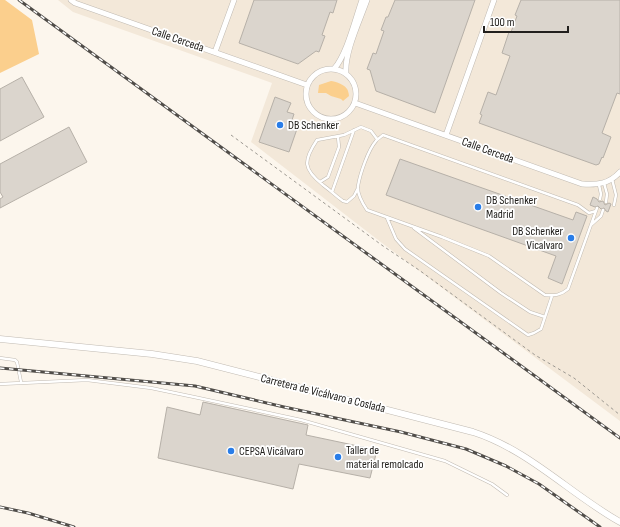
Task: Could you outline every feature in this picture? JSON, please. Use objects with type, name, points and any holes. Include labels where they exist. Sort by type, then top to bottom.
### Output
[{"type":"street","name":"Calle Cerceda","points":[[71,0],[75,3],[307,85]]},
{"type":"street","points":[[215,52],[234,0]]},
{"type":"street","points":[[334,69],[343,54],[362,0]]},
{"type":"street","points":[[346,74],[345,66],[347,56],[367,0]]},
{"type":"street","points":[[446,135],[494,0]]},
{"type":"street","points":[[325,69],[334,69],[346,74],[350,77],[356,92],[355,103],[349,112],[340,118],[330,120],[320,117],[311,111],[305,96],[307,85],[311,78],[318,72],[325,69]]},
{"type":"street","name":"Calle Cerceda","points":[[355,103],[582,184],[602,184]]},
{"type":"street","points":[[602,184],[620,172]]},
{"type":"street","name":"Carretera de Vicálvaro a Coslada","points":[[0,339],[152,354],[197,361],[485,435],[528,459],[620,522]]},
{"type":"lane","points":[[377,139],[371,131],[361,127],[338,137],[317,140],[309,156],[307,164],[310,174],[343,201],[347,202],[354,196],[364,166],[377,139],[383,135],[578,205],[589,212],[596,211]]},
{"type":"lane","points":[[332,192],[354,130]]},
{"type":"lane","points":[[320,182],[328,177],[339,147],[338,137]]},
{"type":"lane","points":[[611,178],[616,195],[614,205]]},
{"type":"lane","points":[[600,200],[602,184]]},
{"type":"lane","points":[[602,184],[607,194],[606,202]]},
{"type":"lane","points":[[358,187],[362,202],[367,210],[489,256],[546,296],[563,294],[568,289],[597,208]]},
{"type":"lane","points":[[590,226],[601,216],[603,210]]},
{"type":"lane","points":[[387,217],[396,239],[405,249],[528,335],[541,329],[552,296]]},
{"type":"lane","points":[[410,226],[501,293],[530,312],[545,317]]},
{"type":"lane","points":[[0,358],[15,360],[17,362],[21,382]]},
{"type":"lane","points":[[0,384],[87,380],[150,388],[302,420],[445,461],[492,484],[507,496]]},
{"type":"path","points":[[231,134],[383,246],[419,270],[535,355],[574,378],[620,415]]},
{"type":"shaded area","points":[[0,0],[5,0],[32,20],[39,54],[0,73]]},
{"type":"shaded area","points":[[58,0],[620,0],[620,421],[382,243],[251,142],[272,83],[73,12]]},
{"type":"shaded area","points":[[331,81],[337,82],[344,86],[348,90],[349,96],[343,101],[326,93],[318,93],[319,85]]},
{"type":"building","points":[[254,0],[337,0],[333,13],[330,12],[322,35],[325,36],[319,52],[316,51],[298,64],[239,43]]},
{"type":"building","points":[[395,0],[475,0],[435,113],[376,91],[370,70],[367,69],[373,53],[376,54],[384,31],[381,30]]},
{"type":"building","points":[[521,0],[620,0],[620,94],[617,93],[602,133],[611,137],[603,158],[602,157],[599,164],[596,165],[479,123],[482,115],[480,114],[488,92],[496,95],[510,56],[502,53],[509,32],[511,32],[517,16],[515,15]]},
{"type":"building","points":[[22,77],[44,117],[0,141],[0,89]]},
{"type":"building","name":"DB Schenker","points":[[275,97],[291,103],[287,112],[294,114],[291,123],[298,126],[289,152],[259,142]]},
{"type":"building","points":[[69,127],[87,162],[0,208],[0,199],[3,197],[0,192],[0,164]]},
{"type":"building","name":"DB Schenker Madrid","points":[[400,159],[573,220],[576,212],[587,216],[562,284],[548,278],[556,256],[386,195]]},
{"type":"building","points":[[593,197],[599,202],[603,201],[605,205],[609,203],[611,204],[608,212],[604,208],[601,209],[598,206],[595,207],[590,205]]},
{"type":"building","name":"CEPSA Vicálvaro","points":[[203,402],[308,425],[306,435],[377,450],[370,478],[299,464],[293,489],[158,458],[167,407],[200,415]]},
{"type":"railway","points":[[19,0],[620,438]]},
{"type":"railway","points":[[0,368],[195,386],[401,432],[466,449],[506,466],[539,484],[600,527]]},
{"type":"railway","points":[[0,507],[28,513],[74,527]]},
{"type":"place","name":"DB Schenker","points":[[280,125]]},
{"type":"place","name":"DB Schenker Madrid","points":[[478,207]]},
{"type":"place","name":"DB Schenker Vicalvaro","points":[[571,238]]},
{"type":"place","name":"CEPSA Vicálvaro","points":[[231,451]]},
{"type":"place","name":"Taller de material remolcado","points":[[338,457]]}]
